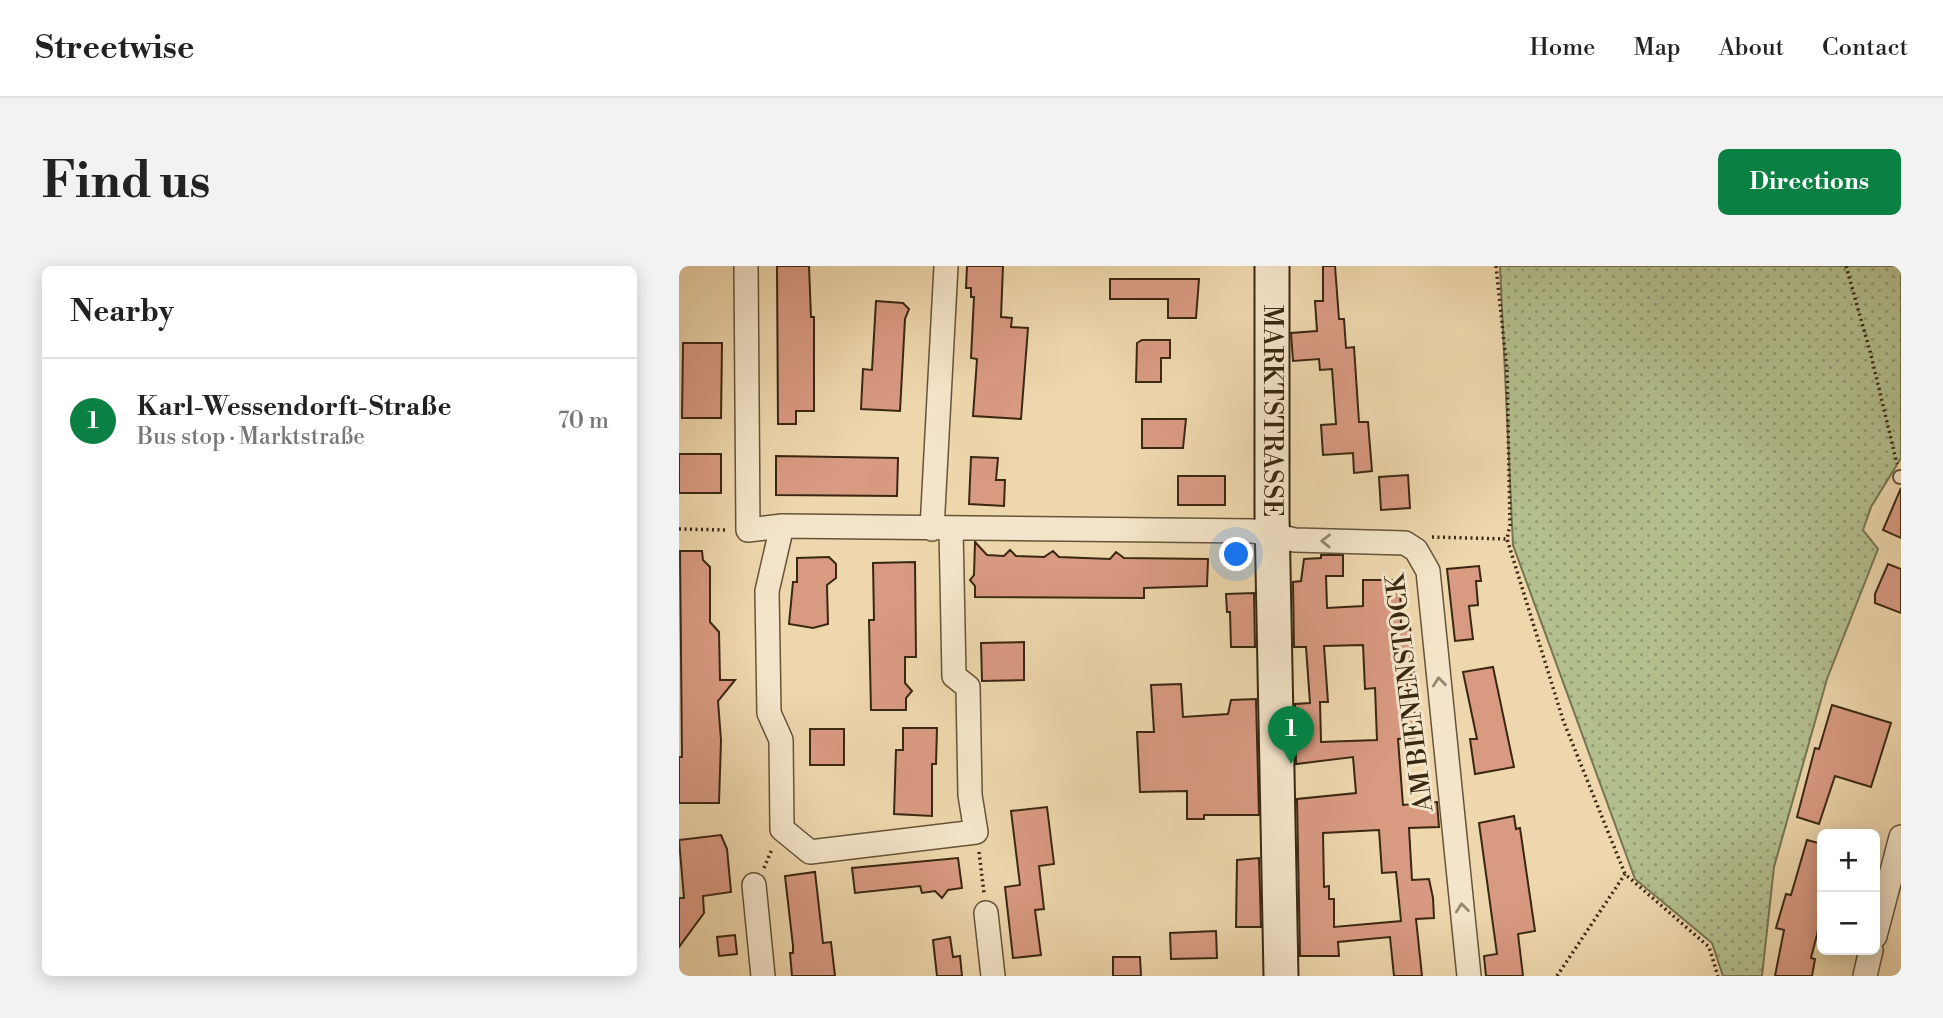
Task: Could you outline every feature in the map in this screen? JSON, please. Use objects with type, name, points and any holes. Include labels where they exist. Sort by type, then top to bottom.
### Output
[{"type":"street","points":[[746,266],[748,530]]},
{"type":"street","points":[[782,526],[768,591],[769,713],[782,740],[782,830],[810,852],[976,832],[971,795],[968,687],[954,676],[942,529],[946,266]]},
{"type":"street","name":"MARKTSTRASSE","points":[[1272,266],[1272,537],[1281,976]]},
{"type":"street","name":"AM BIENENSTOCK","points":[[748,530],[782,526],[1253,531],[1272,537],[1394,541],[1416,550],[1428,571],[1469,976]]},
{"type":"street","points":[[1880,922],[1895,881],[1901,837]]},
{"type":"street","points":[[754,885],[763,976]]},
{"type":"street","points":[[986,913],[993,976]]},
{"type":"street","points":[[1865,976],[1870,955]]},
{"type":"path","points":[[1496,266],[1507,371],[1510,525],[1507,539],[1563,720],[1625,874],[1709,947],[1718,976]]},
{"type":"path","points":[[1846,266],[1871,355],[1900,477]]},
{"type":"path","points":[[679,529],[748,530]]},
{"type":"path","points":[[1416,550],[1429,537],[1507,539]]},
{"type":"path","points":[[754,885],[782,830]]},
{"type":"path","points":[[976,832],[986,913]]},
{"type":"path","points":[[1557,976],[1625,874]]},
{"type":"green space","points":[[1500,266],[1901,266],[1901,458],[1871,507],[1863,530],[1878,549],[1827,679],[1774,867],[1762,976],[1723,976],[1712,943],[1635,879],[1513,545]]},
{"type":"building","points":[[777,266],[809,266],[811,317],[814,317],[814,411],[796,411],[796,424],[778,424]]},
{"type":"building","points":[[967,266],[1003,266],[1001,317],[1012,318],[1011,327],[1028,328],[1021,419],[973,416],[977,359],[971,358],[974,297],[971,297],[971,288],[966,288]]},
{"type":"building","points":[[1323,266],[1335,266],[1339,319],[1344,319],[1346,348],[1354,347],[1359,422],[1368,422],[1372,471],[1354,473],[1353,453],[1323,455],[1321,425],[1336,424],[1332,369],[1320,370],[1319,359],[1293,361],[1291,333],[1317,331],[1315,301],[1323,301]]},
{"type":"building","points":[[1110,279],[1199,279],[1196,318],[1168,318],[1168,299],[1110,299]]},
{"type":"building","points":[[876,301],[903,303],[909,309],[905,319],[900,411],[861,409],[863,369],[872,370]]},
{"type":"building","points":[[1142,340],[1170,340],[1170,358],[1161,358],[1161,382],[1136,382],[1137,343]]},
{"type":"building","points":[[683,343],[722,343],[721,418],[682,418]]},
{"type":"building","points":[[1142,419],[1186,419],[1183,448],[1142,448]]},
{"type":"building","points":[[679,454],[721,454],[721,493],[679,493]]},
{"type":"building","points":[[776,456],[898,458],[897,496],[776,495]]},
{"type":"building","points":[[971,457],[998,458],[996,480],[1005,480],[1004,506],[969,504]]},
{"type":"building","points":[[1408,475],[1410,508],[1381,510],[1379,477]]},
{"type":"building","points":[[1178,476],[1225,476],[1225,505],[1178,505]]},
{"type":"building","points":[[1901,488],[1901,538],[1883,530]]},
{"type":"building","points":[[975,542],[987,555],[1004,556],[1010,550],[1016,556],[1044,557],[1053,551],[1059,557],[1110,559],[1116,552],[1124,558],[1208,559],[1207,586],[1144,588],[1144,598],[975,597],[975,586],[970,580],[974,575]]},
{"type":"building","points":[[680,551],[702,551],[703,560],[710,567],[710,622],[719,632],[720,680],[735,680],[718,701],[721,740],[719,803],[679,803],[679,757],[682,757]]},
{"type":"building","points":[[1321,555],[1343,555],[1343,576],[1326,576],[1327,608],[1363,606],[1363,580],[1396,580],[1400,583],[1401,624],[1410,626],[1414,675],[1407,675],[1409,707],[1414,707],[1415,738],[1398,739],[1403,805],[1437,802],[1439,827],[1409,828],[1412,880],[1429,879],[1433,898],[1434,918],[1416,919],[1422,976],[1394,976],[1390,937],[1338,942],[1339,956],[1300,956],[1297,799],[1356,793],[1353,757],[1296,764],[1295,704],[1310,703],[1306,647],[1294,647],[1293,582],[1301,581],[1304,559],[1321,558]],"holes":[[[1363,645],[1365,689],[1375,688],[1377,740],[1321,742],[1320,702],[1328,702],[1324,646]],[[1379,830],[1382,873],[1396,872],[1401,921],[1334,927],[1334,899],[1329,899],[1329,886],[1324,887],[1323,833]]]},
{"type":"building","points":[[829,557],[836,564],[836,578],[827,585],[828,624],[813,628],[789,624],[793,582],[797,582],[797,558]]},
{"type":"building","points":[[915,562],[916,657],[905,657],[905,683],[912,691],[906,698],[906,710],[871,710],[869,620],[874,620],[873,563]]},
{"type":"building","points":[[1888,564],[1901,569],[1901,613],[1875,603],[1875,594]]},
{"type":"building","points":[[1479,566],[1481,581],[1476,581],[1478,605],[1469,606],[1473,639],[1455,641],[1447,569]]},
{"type":"building","points":[[1254,593],[1255,647],[1231,647],[1230,612],[1227,612],[1226,594]]},
{"type":"building","points":[[1024,642],[1024,680],[982,681],[981,643]]},
{"type":"building","points":[[1493,667],[1514,767],[1475,774],[1470,739],[1477,739],[1463,672]]},
{"type":"building","points":[[1181,684],[1183,717],[1228,714],[1231,700],[1256,699],[1259,815],[1204,815],[1204,819],[1187,819],[1187,791],[1140,792],[1137,732],[1154,732],[1151,685]]},
{"type":"building","points":[[1832,705],[1891,723],[1871,787],[1835,776],[1819,824],[1797,817],[1815,748],[1819,749]]},
{"type":"building","points":[[903,728],[937,728],[936,764],[932,764],[932,816],[894,814],[896,750],[903,750]]},
{"type":"building","points":[[810,729],[844,729],[844,765],[810,765]]},
{"type":"building","points":[[1047,807],[1054,864],[1039,866],[1044,909],[1035,910],[1041,955],[1013,958],[1005,887],[1020,885],[1011,811]]},
{"type":"building","points":[[1514,816],[1516,829],[1520,828],[1535,931],[1518,934],[1523,976],[1486,976],[1484,956],[1497,954],[1479,823]]},
{"type":"building","points":[[721,835],[727,849],[731,892],[703,896],[704,913],[679,947],[679,898],[684,898],[679,840]]},
{"type":"building","points":[[1807,840],[1817,843],[1817,935],[1811,958],[1815,959],[1812,976],[1775,976],[1784,930],[1776,928],[1786,894],[1791,895]]},
{"type":"building","points":[[958,858],[962,888],[948,890],[942,898],[935,891],[922,893],[920,886],[855,893],[852,868]]},
{"type":"building","points":[[1259,858],[1261,927],[1236,927],[1237,860]]},
{"type":"building","points":[[815,872],[823,943],[831,942],[835,976],[792,976],[790,953],[793,953],[793,946],[785,876]]},
{"type":"building","points":[[1216,931],[1217,958],[1171,959],[1170,933]]},
{"type":"building","points":[[735,935],[737,954],[719,956],[717,937]]},
{"type":"building","points":[[950,937],[953,957],[960,956],[962,976],[937,976],[933,940]]},
{"type":"building","points":[[1113,957],[1140,957],[1141,976],[1113,976]]},
{"type":"place","name":"Karl-Wessendorft-Straße","points":[[1291,764]]}]
